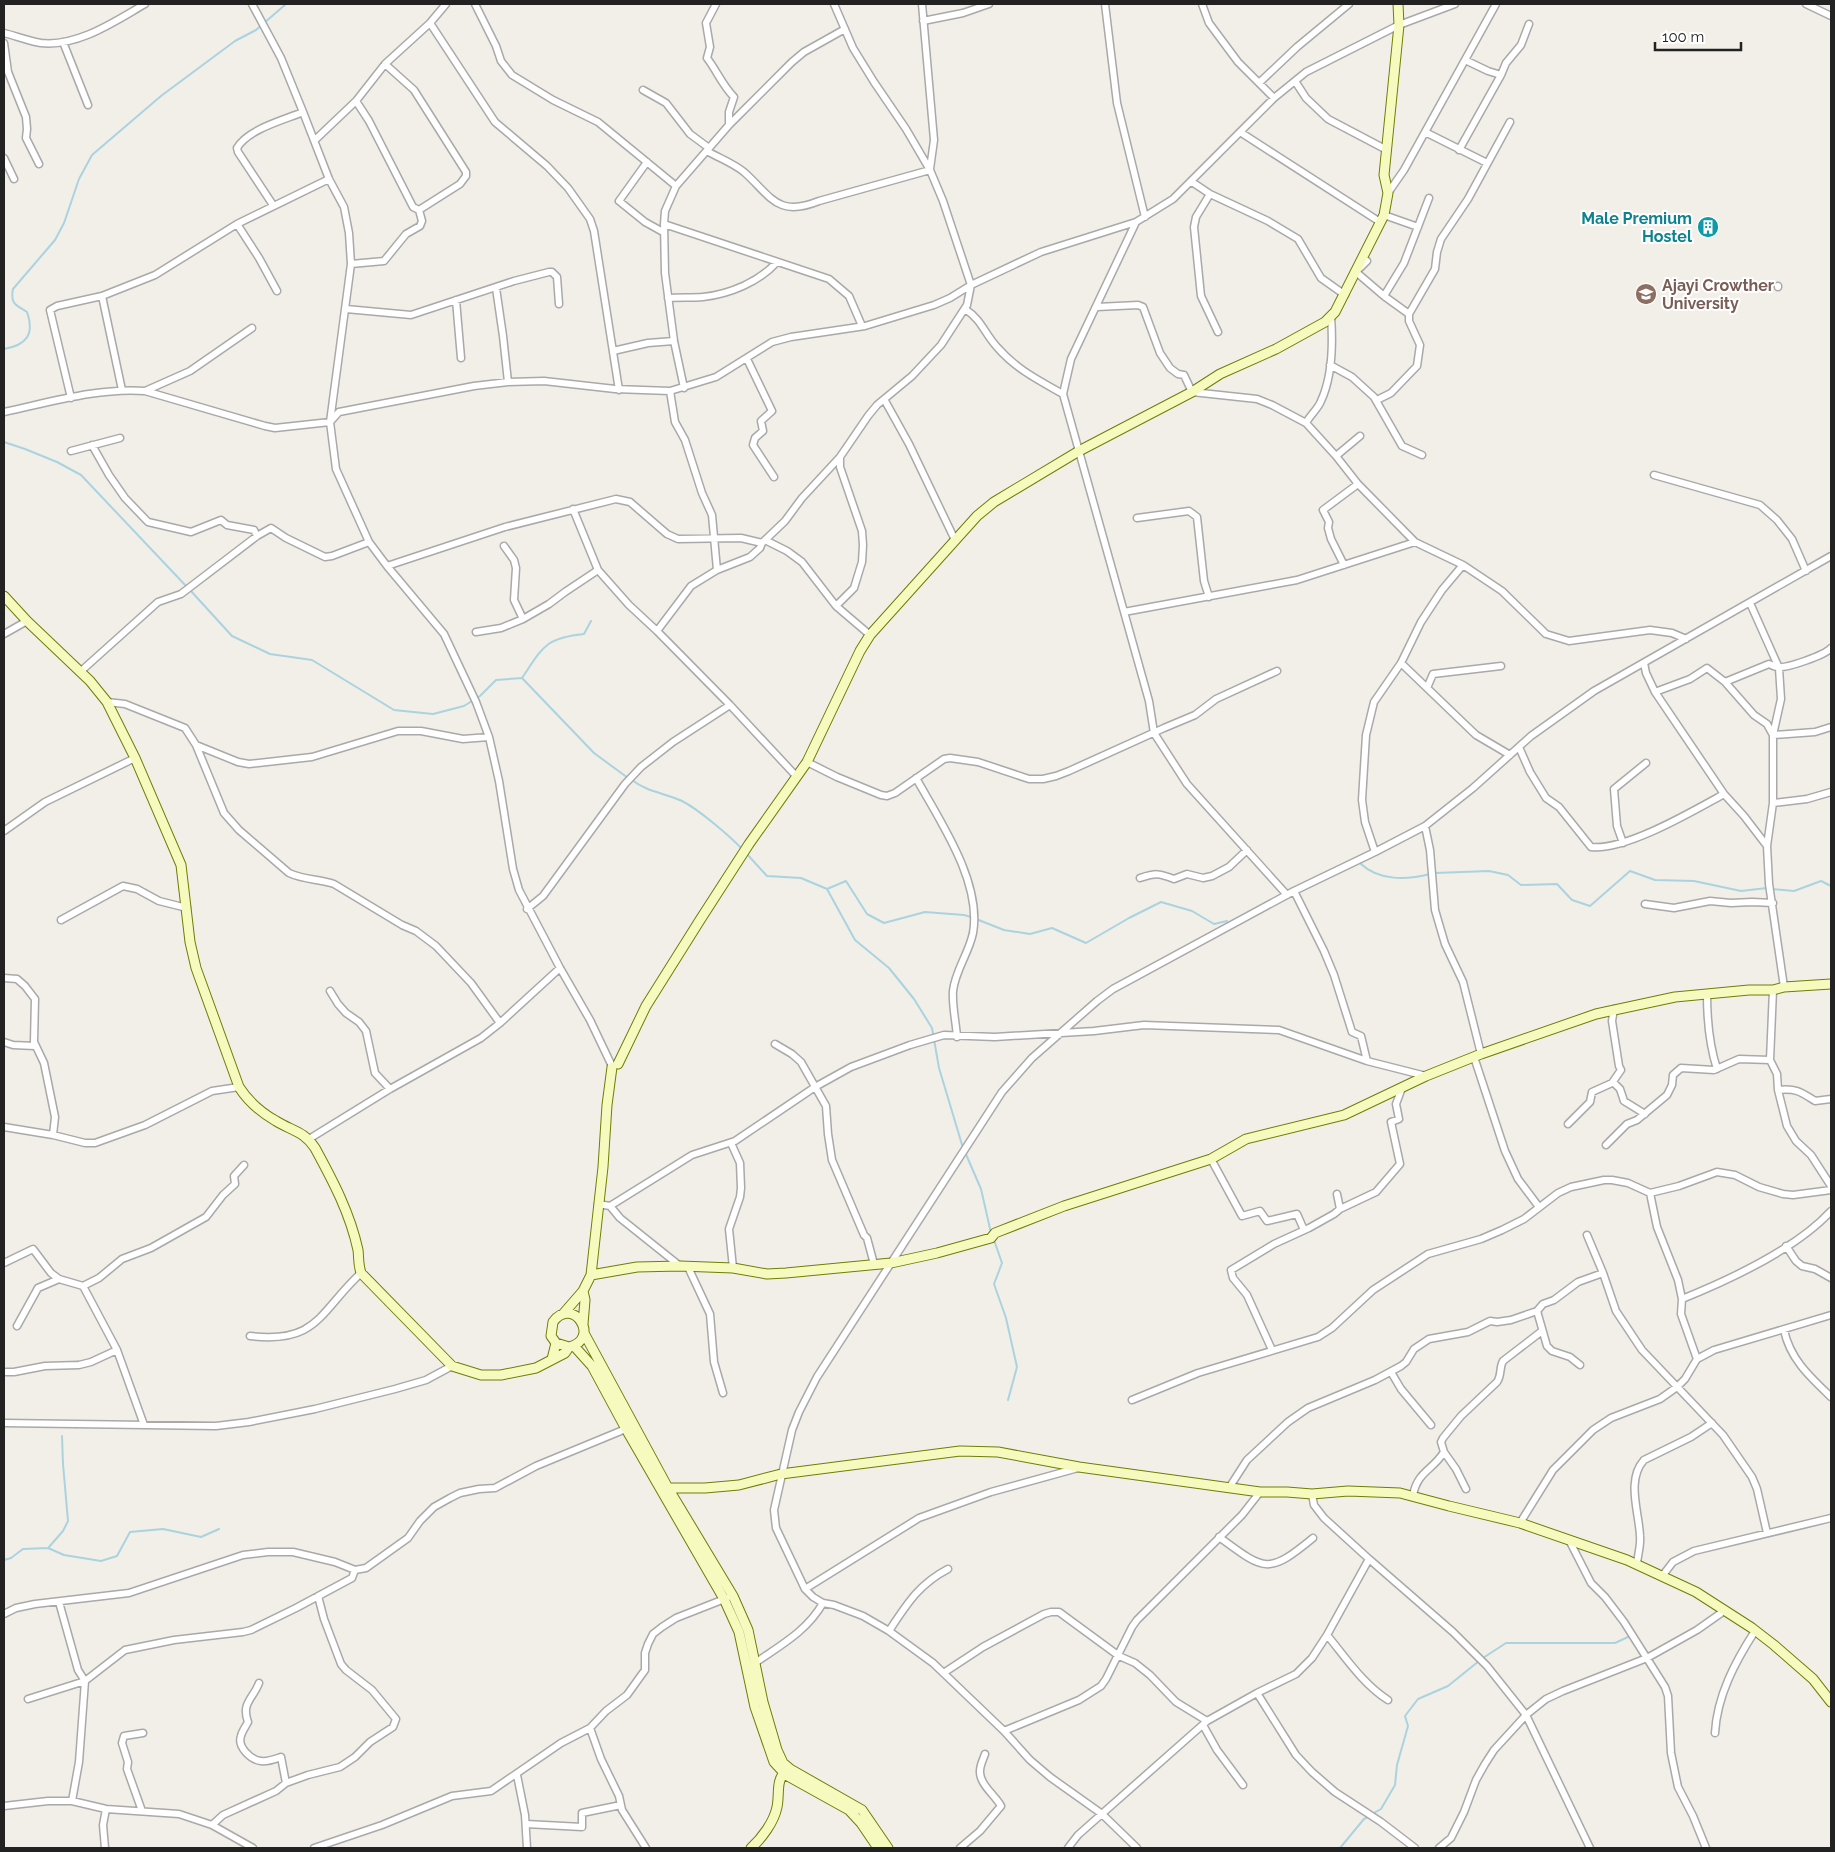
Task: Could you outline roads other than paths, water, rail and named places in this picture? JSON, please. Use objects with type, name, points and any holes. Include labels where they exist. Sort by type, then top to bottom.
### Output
[{"type":"street","points":[[4,33],[42,43],[62,42],[100,30],[145,4]]},
{"type":"street","points":[[252,4],[275,46],[315,140],[329,179],[344,207],[349,233],[351,264],[330,422],[336,469],[369,542],[444,634],[476,702],[489,737],[499,781],[513,870],[519,890],[527,909],[614,1063]]},
{"type":"street","points":[[315,140],[356,100],[385,64],[430,23],[446,4]]},
{"type":"street","points":[[475,4],[496,46],[501,61],[512,75],[553,100],[598,122],[676,186]]},
{"type":"street","points":[[716,4],[706,23],[710,48],[707,58],[734,97],[729,125]]},
{"type":"street","points":[[657,630],[691,586],[717,570],[750,557],[760,548],[764,541],[785,521],[802,498],[840,457],[868,416],[920,368],[941,345],[965,309],[971,285],[943,201],[930,170],[906,129],[853,48],[834,4]]},
{"type":"street","points":[[921,4],[934,140],[930,170]]},
{"type":"street","points":[[923,21],[963,13],[989,4]]},
{"type":"street","points":[[1105,4],[1118,103],[1145,217]]},
{"type":"street","points":[[1202,4],[1208,23],[1242,66],[1274,98]]},
{"type":"street","points":[[1259,83],[1297,47],[1349,4]]},
{"type":"street","points":[[1388,193],[1384,175],[1385,149],[1399,25],[1398,4]]},
{"type":"street","points":[[4,412],[122,390],[145,392],[275,428],[330,422],[339,412],[457,389],[508,382],[544,381],[619,390],[670,391],[684,388],[716,376],[747,359],[772,342],[791,337],[862,326],[934,305],[1041,252],[1136,222],[1173,200],[1274,98],[1306,72],[1399,25],[1455,4]]},
{"type":"street","points":[[888,1848],[862,1810],[786,1770],[763,1702],[748,1630],[630,1427],[592,1366],[571,1347],[556,1344],[551,1336],[551,1326],[555,1318],[564,1314],[583,1291],[591,1275],[603,1167],[607,1106],[614,1063],[646,1006],[749,844],[807,762],[870,635],[977,516],[994,502],[1079,451],[1192,392],[1220,374],[1276,349],[1325,322],[1331,316],[1345,295],[1382,218],[1388,193],[1425,132],[1496,4]]},
{"type":"street","points":[[1806,4],[1831,16]]},
{"type":"street","points":[[430,23],[495,122],[547,166],[568,188],[590,219],[594,231],[619,390]]},
{"type":"street","points":[[1460,150],[1506,63],[1521,45],[1529,24]]},
{"type":"street","points":[[684,388],[674,341],[664,273],[664,224],[666,211],[676,186],[729,125],[792,62],[804,52],[845,29]]},
{"type":"street","points":[[62,42],[88,105]]},
{"type":"street","points":[[4,43],[8,72],[26,117],[26,138],[39,164]]},
{"type":"street","points":[[1465,60],[1501,75]]},
{"type":"street","points":[[385,64],[408,82],[466,172],[466,176],[460,184],[419,210]]},
{"type":"street","points":[[1295,81],[1306,98],[1328,120],[1385,149]]},
{"type":"street","points":[[643,90],[666,103],[690,134],[708,150],[739,168],[773,201],[788,206],[805,206],[930,170]]},
{"type":"street","points":[[351,264],[384,261],[406,234],[420,226],[422,221],[419,210],[412,206],[369,120],[356,100]]},
{"type":"street","points":[[273,205],[238,152],[238,148],[242,140],[252,134],[303,112]]},
{"type":"street","points":[[1377,400],[1392,393],[1417,366],[1420,345],[1409,321],[1409,314],[1436,270],[1437,252],[1441,238],[1468,199],[1510,122]]},
{"type":"street","points":[[1240,132],[1382,218],[1418,227]]},
{"type":"street","points":[[1425,132],[1487,163]]},
{"type":"street","points":[[4,158],[14,179]]},
{"type":"street","points":[[647,162],[619,201],[645,222],[663,232]]},
{"type":"street","points":[[71,398],[50,310],[57,306],[102,296],[155,275],[237,224],[329,179]]},
{"type":"street","points":[[1192,182],[1210,194],[1268,221],[1298,239],[1321,278],[1345,295]]},
{"type":"street","points":[[1210,194],[1196,217],[1194,227],[1200,296],[1218,332]]},
{"type":"street","points":[[1384,296],[1404,264],[1429,198]]},
{"type":"street","points":[[1136,222],[1071,359],[1063,394],[1149,701],[1154,733],[1187,784],[1287,895]]},
{"type":"street","points":[[237,224],[277,291]]},
{"type":"street","points":[[664,224],[829,279],[849,296],[862,326]]},
{"type":"street","points":[[1356,272],[1367,261]]},
{"type":"street","points":[[668,298],[703,297],[728,292],[754,281],[768,272],[777,262]]},
{"type":"street","points":[[346,309],[411,316],[514,281],[552,272],[557,277],[559,304]]},
{"type":"street","points":[[1356,272],[1409,314]]},
{"type":"street","points":[[496,288],[508,382]]},
{"type":"street","points":[[102,296],[122,390]]},
{"type":"street","points":[[456,300],[461,358]]},
{"type":"street","points":[[1097,307],[1138,305],[1144,307],[1160,353],[1170,368],[1178,374],[1184,375],[1192,392]]},
{"type":"street","points":[[965,309],[978,318],[997,347],[1017,367],[1063,394]]},
{"type":"street","points":[[1306,423],[1322,399],[1330,365],[1333,339],[1331,316]]},
{"type":"street","points":[[145,392],[190,370],[252,328]]},
{"type":"street","points":[[613,351],[648,343],[674,341]]},
{"type":"street","points":[[747,359],[772,411],[760,421],[763,431],[755,438],[753,445],[774,477]]},
{"type":"street","points":[[1330,365],[1352,377],[1377,400],[1402,446],[1422,455]]},
{"type":"street","points":[[670,391],[675,422],[685,440],[702,494],[712,515],[717,570]]},
{"type":"street","points":[[1192,392],[1257,399],[1306,423],[1358,484],[1415,542],[1463,565],[1502,591],[1546,634],[1553,638],[1569,641],[1650,630],[1672,633],[1686,639]]},
{"type":"street","points":[[884,400],[909,444],[956,540]]},
{"type":"street","points":[[1336,456],[1360,436]]},
{"type":"street","points":[[71,451],[120,438]]},
{"type":"street","points":[[92,445],[125,498],[148,522],[191,532],[221,520],[227,525],[254,530],[257,536]]},
{"type":"street","points":[[836,606],[854,588],[862,562],[863,546],[862,530],[840,467],[840,457]]},
{"type":"street","points":[[1654,475],[1760,505],[1792,539],[1806,571]]},
{"type":"street","points":[[1344,565],[1331,539],[1328,528],[1329,522],[1323,510],[1358,484]]},
{"type":"street","points":[[387,566],[505,527],[616,499],[625,500],[678,539],[742,538],[764,541],[787,551],[802,562],[836,606],[870,635]]},
{"type":"street","points":[[573,509],[598,570],[629,605],[657,630],[797,777]]},
{"type":"street","points":[[1137,518],[1189,511],[1195,514],[1197,517],[1204,581],[1209,596]]},
{"type":"street","points":[[80,672],[158,602],[181,594],[257,536],[271,528],[286,538],[325,557],[369,542]]},
{"type":"street","points":[[1124,612],[1297,580],[1415,542]]},
{"type":"street","points":[[504,546],[514,560],[516,568],[514,600],[523,619]]},
{"type":"street","points":[[1137,1848],[1102,1814],[1050,1777],[1030,1760],[1004,1730],[945,1672],[889,1631],[863,1616],[834,1605],[823,1604],[805,1589],[776,1528],[774,1510],[792,1430],[817,1377],[1012,1079],[1032,1058],[1096,1001],[1113,989],[1294,891],[1425,826],[1473,788],[1531,736],[1594,691],[1831,556]]},
{"type":"street","points":[[1375,852],[1363,811],[1366,735],[1374,702],[1401,663],[1421,622],[1442,590],[1463,565]]},
{"type":"street","points":[[476,632],[501,628],[523,619],[550,604],[564,592],[598,570]]},
{"type":"street","points":[[4,596],[80,672],[107,702],[135,758],[180,865],[190,942],[196,968],[239,1087],[251,1102],[267,1115],[302,1133],[309,1140],[343,1202],[358,1252],[358,1263],[361,1273],[452,1366],[481,1375],[496,1376],[531,1370],[565,1353],[579,1343],[584,1329],[585,1300],[583,1291]]},
{"type":"street","points":[[1750,603],[1779,668],[1781,699],[1773,735],[1773,803],[1768,846],[1769,884],[1784,988]]},
{"type":"street","points":[[4,634],[27,621]]},
{"type":"street","points":[[1725,682],[1769,664],[1779,668],[1823,655],[1831,648]]},
{"type":"street","points":[[1401,663],[1476,735],[1510,755]]},
{"type":"street","points":[[1644,663],[1646,673],[1655,692],[1724,794],[1768,846]]},
{"type":"street","points":[[1427,688],[1432,674],[1501,666]]},
{"type":"street","points":[[1655,692],[1690,679],[1707,668],[1725,682],[1754,715],[1767,724],[1773,735]]},
{"type":"street","points":[[807,762],[837,777],[881,795],[888,796],[944,759],[950,758],[978,762],[1029,779],[1043,779],[1070,771],[1195,715],[1216,699],[1277,671]]},
{"type":"street","points":[[107,702],[125,704],[181,726],[188,732],[196,745],[224,813],[239,830],[289,873],[298,878],[334,884],[402,925],[416,931],[436,946],[471,983],[500,1023]]},
{"type":"street","points":[[527,909],[543,896],[625,784],[641,766],[663,749],[730,705]]},
{"type":"street","points":[[1773,735],[1815,732],[1831,727]]},
{"type":"street","points":[[196,745],[238,762],[248,764],[312,757],[398,731],[421,731],[463,739],[489,737]]},
{"type":"street","points":[[1519,747],[1530,772],[1546,798],[1559,807],[1591,847],[1599,848],[1623,844],[1724,794]]},
{"type":"street","points":[[4,831],[45,802],[135,758]]},
{"type":"street","points":[[1623,844],[1617,826],[1614,789],[1646,763]]},
{"type":"street","points":[[916,778],[966,873],[972,897],[973,931],[953,991],[957,1037]]},
{"type":"street","points":[[1773,803],[1807,799],[1831,792]]},
{"type":"street","points":[[1425,826],[1430,850],[1435,910],[1445,944],[1463,982],[1478,1055],[1505,1151],[1518,1179],[1538,1208]]},
{"type":"street","points":[[1140,878],[1154,874],[1162,874],[1174,879],[1188,874],[1203,878],[1212,876],[1230,866],[1247,850]]},
{"type":"street","points":[[61,920],[123,886],[137,889],[149,897],[165,903],[187,908]]},
{"type":"street","points":[[1294,891],[1334,975],[1352,1032],[1361,1036],[1367,1061]]},
{"type":"street","points":[[1645,904],[1674,908],[1710,901],[1773,903]]},
{"type":"street","points":[[309,1140],[390,1089],[481,1038],[560,968]]},
{"type":"street","points":[[4,978],[17,978],[33,994],[36,1003],[33,1036],[35,1046],[44,1063],[46,1072],[55,1117],[53,1135]]},
{"type":"street","points":[[591,1275],[637,1267],[733,1268],[767,1274],[786,1273],[891,1263],[944,1251],[993,1235],[1064,1206],[1211,1159],[1246,1139],[1344,1115],[1426,1076],[1478,1055],[1596,1014],[1676,997],[1831,984]]},
{"type":"street","points":[[1774,990],[1770,1060],[1777,1074],[1778,1090],[1787,1126],[1796,1141],[1811,1155],[1831,1186]]},
{"type":"street","points":[[330,992],[346,1013],[359,1022],[366,1031],[375,1073],[390,1089]]},
{"type":"street","points":[[1707,994],[1709,1037],[1717,1069]]},
{"type":"street","points":[[1568,1124],[1590,1102],[1592,1092],[1613,1082],[1622,1070],[1619,1066],[1612,1021],[1614,1009]]},
{"type":"street","points":[[610,1206],[692,1155],[731,1143],[815,1088],[851,1067],[910,1045],[944,1036],[995,1037],[1094,1031],[1144,1025],[1279,1030],[1367,1061],[1426,1076]]},
{"type":"street","points":[[4,1042],[13,1045],[35,1046]]},
{"type":"street","points":[[775,1044],[801,1062],[827,1111],[828,1134],[836,1173],[867,1238],[874,1264]]},
{"type":"street","points":[[1606,1146],[1627,1124],[1645,1114],[1670,1091],[1672,1078],[1676,1071],[1681,1068],[1717,1069],[1739,1060],[1770,1060]]},
{"type":"street","points":[[1613,1082],[1620,1089],[1624,1101],[1645,1114]]},
{"type":"street","points":[[4,1127],[53,1135],[85,1143],[95,1143],[145,1125],[206,1093],[220,1088],[239,1087]]},
{"type":"street","points":[[1272,1350],[1246,1295],[1233,1278],[1231,1270],[1274,1244],[1376,1192],[1400,1164],[1391,1122],[1399,1119],[1396,1104],[1402,1088]]},
{"type":"street","points":[[1778,1090],[1797,1090],[1815,1101],[1831,1099]]},
{"type":"street","points":[[731,1143],[740,1163],[741,1188],[740,1197],[729,1230],[733,1268]]},
{"type":"street","points":[[1211,1159],[1242,1216],[1260,1211],[1267,1221],[1297,1214],[1304,1230]]},
{"type":"street","points":[[4,1263],[33,1249],[51,1273],[59,1279],[83,1286],[99,1278],[122,1260],[151,1248],[206,1217],[223,1195],[235,1184],[234,1176],[244,1165]]},
{"type":"street","points":[[1132,1400],[1198,1373],[1318,1337],[1332,1328],[1373,1290],[1428,1254],[1481,1239],[1524,1219],[1558,1193],[1571,1187],[1604,1180],[1628,1183],[1650,1193],[1679,1186],[1717,1172],[1735,1175],[1759,1187],[1783,1194],[1793,1195],[1831,1190]]},
{"type":"street","points":[[1650,1193],[1657,1227],[1678,1280],[1682,1299],[1682,1314],[1697,1359]]},
{"type":"street","points":[[1337,1194],[1340,1209]]},
{"type":"street","points":[[598,1204],[610,1206],[620,1218],[684,1267],[710,1314],[714,1362],[723,1393]]},
{"type":"street","points":[[1682,1299],[1721,1283],[1786,1246],[1821,1221],[1831,1211]]},
{"type":"street","points":[[1587,1235],[1616,1311],[1642,1350],[1723,1435],[1752,1477],[1757,1489],[1767,1533]]},
{"type":"street","points":[[1786,1246],[1796,1261],[1802,1266],[1815,1269],[1831,1278]]},
{"type":"street","points":[[250,1336],[279,1337],[297,1334],[313,1325],[361,1273]]},
{"type":"street","points":[[1229,1488],[1247,1460],[1288,1422],[1319,1403],[1391,1372],[1406,1362],[1414,1349],[1430,1339],[1468,1332],[1490,1322],[1511,1320],[1536,1311],[1578,1282],[1603,1273]]},
{"type":"street","points":[[17,1326],[38,1288],[59,1279]]},
{"type":"street","points":[[83,1286],[117,1350],[144,1425]]},
{"type":"street","points":[[1536,1311],[1547,1346],[1552,1351],[1570,1357],[1580,1365]]},
{"type":"street","points":[[564,1314],[575,1315],[584,1329],[630,1427]]},
{"type":"street","points":[[1520,1523],[1553,1470],[1594,1430],[1611,1418],[1652,1403],[1677,1387],[1685,1379],[1697,1359],[1714,1350],[1831,1315]]},
{"type":"street","points":[[1784,1330],[1787,1344],[1798,1363],[1831,1397]]},
{"type":"street","points":[[1466,1488],[1444,1452],[1441,1442],[1461,1416],[1498,1382],[1500,1377],[1499,1367],[1503,1361],[1542,1331]]},
{"type":"street","points":[[552,1359],[556,1344]]},
{"type":"street","points":[[4,1372],[45,1366],[79,1365],[91,1362],[117,1350]]},
{"type":"street","points":[[4,1423],[216,1426],[249,1422],[315,1409],[411,1385],[426,1380],[452,1366]]},
{"type":"street","points":[[1391,1372],[1401,1390],[1431,1425]]},
{"type":"street","points":[[1637,1563],[1640,1537],[1636,1510],[1635,1479],[1640,1465],[1644,1460],[1691,1437],[1712,1423]]},
{"type":"street","points":[[4,1614],[16,1608],[35,1604],[129,1593],[254,1553],[294,1552],[335,1562],[355,1570],[372,1566],[408,1538],[420,1521],[434,1508],[450,1498],[460,1493],[495,1488],[536,1466],[630,1427]]},
{"type":"street","points":[[668,1488],[705,1488],[739,1485],[781,1474],[960,1451],[998,1452],[1079,1467],[1260,1492],[1312,1494],[1348,1491],[1413,1495],[1449,1506],[1520,1523],[1637,1563],[1663,1575],[1696,1592],[1774,1645],[1807,1674],[1831,1702]]},
{"type":"street","points":[[1413,1495],[1415,1484],[1420,1476],[1437,1463],[1444,1452]]},
{"type":"street","points":[[805,1589],[919,1518],[991,1492],[1079,1467]]},
{"type":"street","points":[[654,1469],[668,1488],[729,1597],[739,1632],[755,1707],[770,1755],[786,1770],[849,1810],[861,1823],[878,1848]]},
{"type":"street","points":[[1004,1730],[1079,1700],[1101,1686],[1119,1656],[1132,1626],[1242,1515],[1260,1492]]},
{"type":"street","points":[[1312,1494],[1318,1511],[1369,1559],[1453,1632],[1487,1666],[1526,1715],[1590,1848]]},
{"type":"street","points":[[1663,1575],[1673,1562],[1694,1551],[1831,1518]]},
{"type":"street","points":[[1219,1537],[1251,1560],[1271,1565],[1290,1557],[1313,1538]]},
{"type":"street","points":[[1569,1540],[1591,1584],[1624,1622],[1665,1688],[1668,1696],[1671,1753],[1678,1787],[1706,1848]]},
{"type":"street","points":[[1068,1848],[1078,1835],[1205,1723],[1257,1693],[1296,1674],[1312,1658],[1327,1635],[1369,1559]]},
{"type":"street","points":[[889,1631],[903,1609],[924,1584],[932,1577],[948,1569]]},
{"type":"street","points":[[28,1699],[85,1681],[125,1650],[166,1641],[243,1632],[296,1608],[352,1578],[355,1570]]},
{"type":"street","points":[[212,1825],[223,1815],[276,1791],[286,1784],[308,1775],[340,1767],[355,1757],[370,1742],[390,1730],[396,1723],[396,1719],[372,1690],[342,1664],[324,1619],[318,1596]]},
{"type":"street","points":[[314,1848],[382,1825],[452,1796],[491,1791],[517,1775],[561,1743],[590,1728],[606,1711],[630,1693],[632,1686],[645,1670],[645,1653],[653,1634],[676,1618],[729,1597]]},
{"type":"street","points":[[59,1602],[78,1670],[85,1681],[79,1762],[72,1802]]},
{"type":"street","points":[[755,1663],[795,1636],[814,1618],[823,1604]]},
{"type":"street","points":[[1439,1848],[1450,1838],[1464,1812],[1476,1780],[1490,1757],[1526,1715],[1546,1699],[1647,1658],[1696,1630],[1724,1611]]},
{"type":"street","points":[[945,1672],[983,1647],[1051,1612],[1059,1612],[1119,1656],[1135,1663],[1150,1675],[1176,1702],[1205,1723],[1217,1750],[1243,1785]]},
{"type":"street","points":[[1716,1733],[1716,1714],[1725,1688],[1736,1663],[1755,1631]]},
{"type":"street","points":[[1327,1635],[1376,1693],[1388,1700]]},
{"type":"street","points":[[259,1683],[247,1704],[248,1722],[240,1737],[241,1744],[248,1754],[259,1761],[266,1762],[281,1758],[286,1784]]},
{"type":"street","points":[[1257,1693],[1296,1755],[1312,1772],[1334,1792],[1381,1822],[1415,1848]]},
{"type":"street","points":[[590,1728],[619,1796],[624,1814],[646,1848]]},
{"type":"street","points":[[142,1811],[127,1769],[128,1762],[122,1743],[124,1736],[143,1733]]},
{"type":"street","points":[[960,1848],[980,1831],[1001,1808],[1001,1804],[987,1787],[980,1774],[985,1754]]},
{"type":"street","points":[[751,1848],[757,1843],[771,1823],[777,1808],[779,1778],[786,1770]]},
{"type":"street","points":[[517,1775],[526,1824],[527,1848]]},
{"type":"street","points":[[4,1806],[48,1801],[72,1802],[106,1809],[179,1814],[212,1825],[253,1848]]},
{"type":"street","points":[[526,1824],[582,1827],[582,1813],[621,1805]]},
{"type":"street","points":[[105,1848],[103,1825],[106,1809]]},
{"type":"waterway","points":[[4,349],[23,342],[27,338],[30,327],[27,312],[13,301],[13,289],[55,240],[64,223],[79,179],[92,155],[161,96],[235,41],[256,30],[286,4]]},
{"type":"waterway","points":[[4,442],[57,462],[81,475],[187,587]]},
{"type":"waterway","points":[[190,590],[232,636],[270,654],[312,660],[394,710],[433,714],[464,706],[480,696],[496,680],[522,678],[594,753],[628,778]]},
{"type":"waterway","points":[[522,678],[546,646],[561,638],[584,634],[591,621]]},
{"type":"waterway","points":[[632,780],[650,790],[676,798],[689,805],[714,823],[743,850]]},
{"type":"waterway","points":[[746,853],[767,876],[801,878],[827,889],[846,881],[867,914],[884,923],[925,912],[971,917]]},
{"type":"waterway","points":[[1361,864],[1376,874],[1394,878],[1430,874]]},
{"type":"waterway","points":[[1435,873],[1489,871],[1508,875],[1521,885],[1557,884],[1572,900],[1590,906],[1630,871],[1655,880],[1694,881],[1741,891],[1767,888]]},
{"type":"waterway","points":[[1772,889],[1794,891],[1821,881],[1831,886]]},
{"type":"waterway","points":[[827,889],[855,940],[889,968],[914,999],[932,1028],[939,1068],[963,1148]]},
{"type":"waterway","points":[[976,919],[1004,930],[1030,934],[1052,928],[1086,943],[1161,902],[1192,911],[1214,924],[1227,921]]},
{"type":"waterway","points":[[965,1152],[981,1189],[991,1233]]},
{"type":"waterway","points":[[994,1240],[1002,1263],[994,1284],[1006,1318],[1017,1367],[1008,1400]]},
{"type":"waterway","points":[[49,1547],[63,1531],[68,1521],[62,1436]]},
{"type":"waterway","points":[[4,1560],[11,1558],[23,1549],[48,1548],[64,1555],[101,1561],[117,1556],[130,1532],[163,1529],[201,1537],[219,1529]]},
{"type":"waterway","points":[[1483,1658],[1506,1643],[1615,1643],[1628,1637]]},
{"type":"waterway","points":[[1372,1814],[1381,1809],[1395,1785],[1397,1765],[1408,1726],[1405,1716],[1418,1699],[1448,1686],[1479,1661]]},
{"type":"waterway","points":[[1340,1848],[1364,1819],[1368,1817]]},
{"type":"place","name":"Male Premium Hostel","points":[[1708,227]]},
{"type":"place","name":"Ajayi Crowther University","points":[[1646,294]]}]
